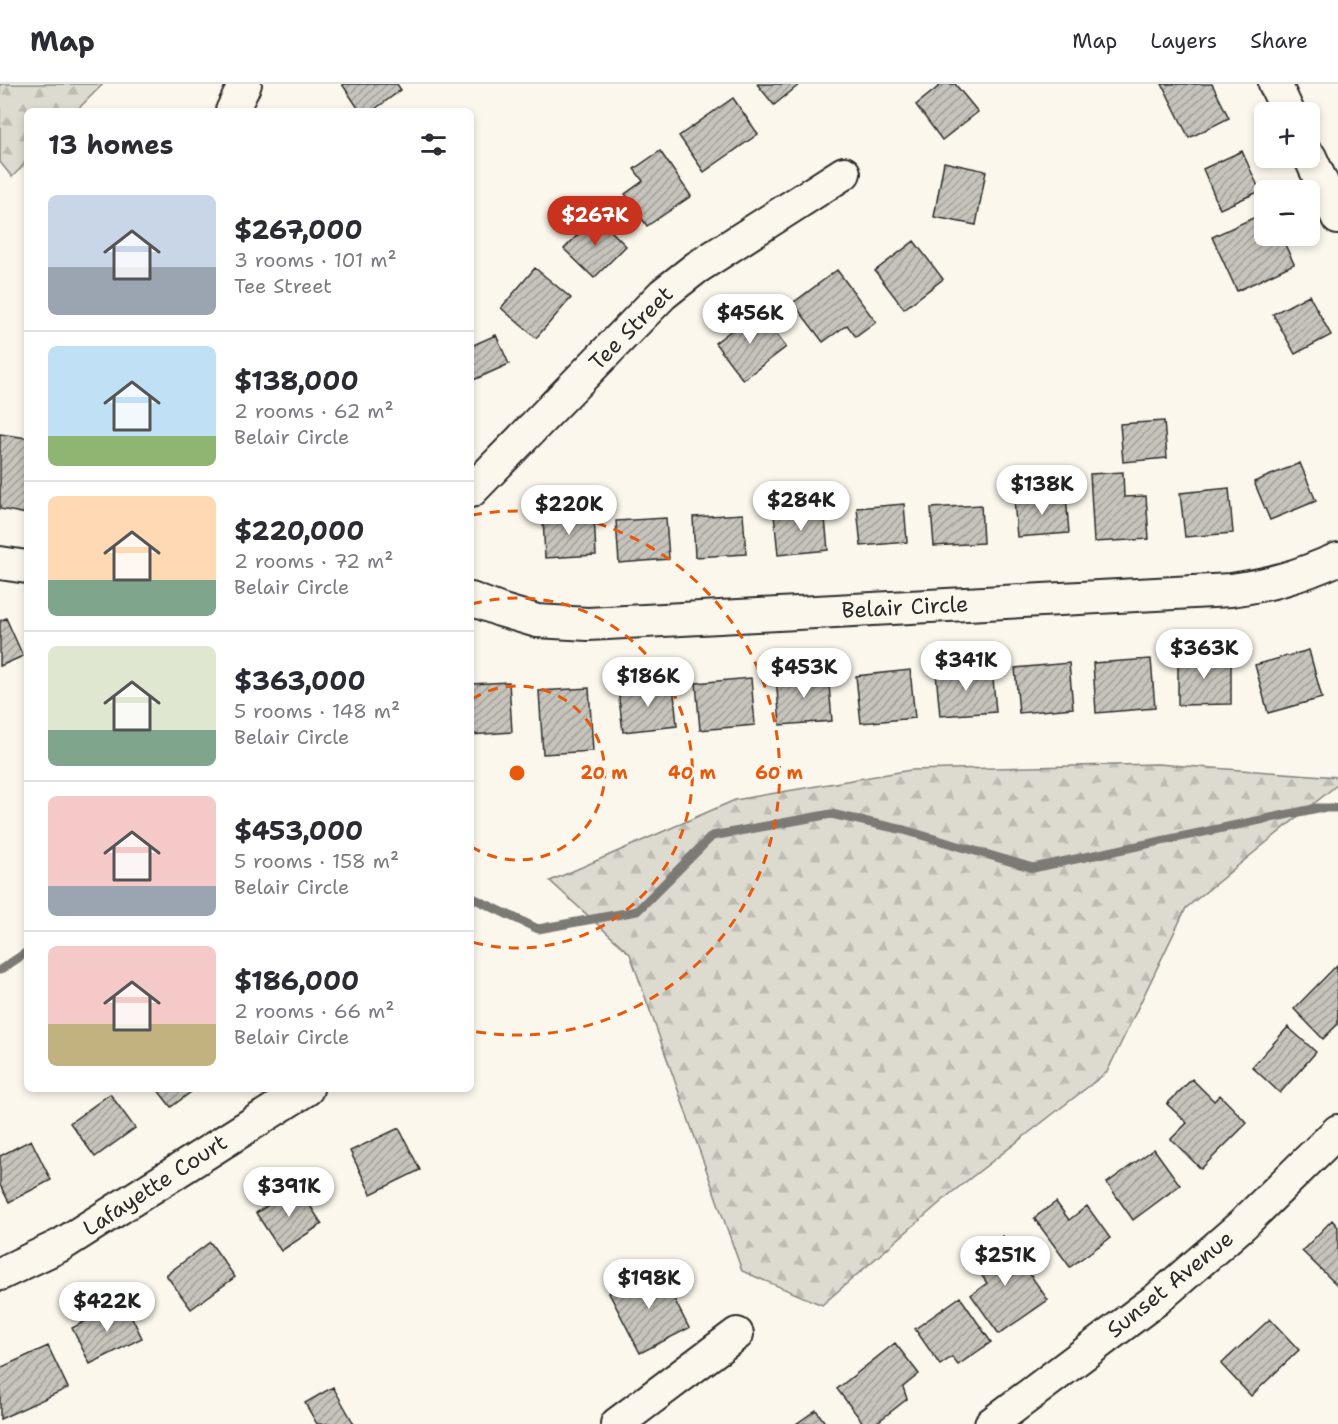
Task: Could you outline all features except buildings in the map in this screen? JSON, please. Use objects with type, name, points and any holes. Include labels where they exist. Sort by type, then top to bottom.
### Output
[{"type":"street","points":[[233,108],[245,84]]},
{"type":"street","points":[[1275,84],[1283,102]]},
{"type":"street","points":[[1315,168],[1338,218]]},
{"type":"street","name":"Tee Street","points":[[474,488],[663,294],[696,268],[844,172]]},
{"type":"street","name":"Belair Circle","points":[[474,600],[537,621],[588,624],[1231,590],[1268,585],[1300,576],[1338,559]]},
{"type":"street","points":[[0,563],[24,567]]},
{"type":"street","name":"Lafayette Court","points":[[0,1274],[61,1245],[302,1092]]},
{"type":"street","name":"Sunset Avenue","points":[[991,1424],[1157,1299],[1242,1225],[1338,1131]]},
{"type":"street","points":[[617,1424],[737,1334]]},
{"type":"green space","points":[[0,84],[103,84],[79,108],[24,108],[24,165],[12,177],[0,162]]},
{"type":"green space","points":[[1157,764],[1338,777],[1338,784],[1186,908],[1107,1072],[950,1194],[822,1305],[742,1271],[630,954],[550,881],[735,800],[911,770]]},
{"type":"waterway","points":[[474,898],[538,929],[637,911],[712,836],[831,814],[904,830],[1033,868],[1318,808],[1338,808]]},
{"type":"waterway","points":[[0,970],[24,954]]}]
